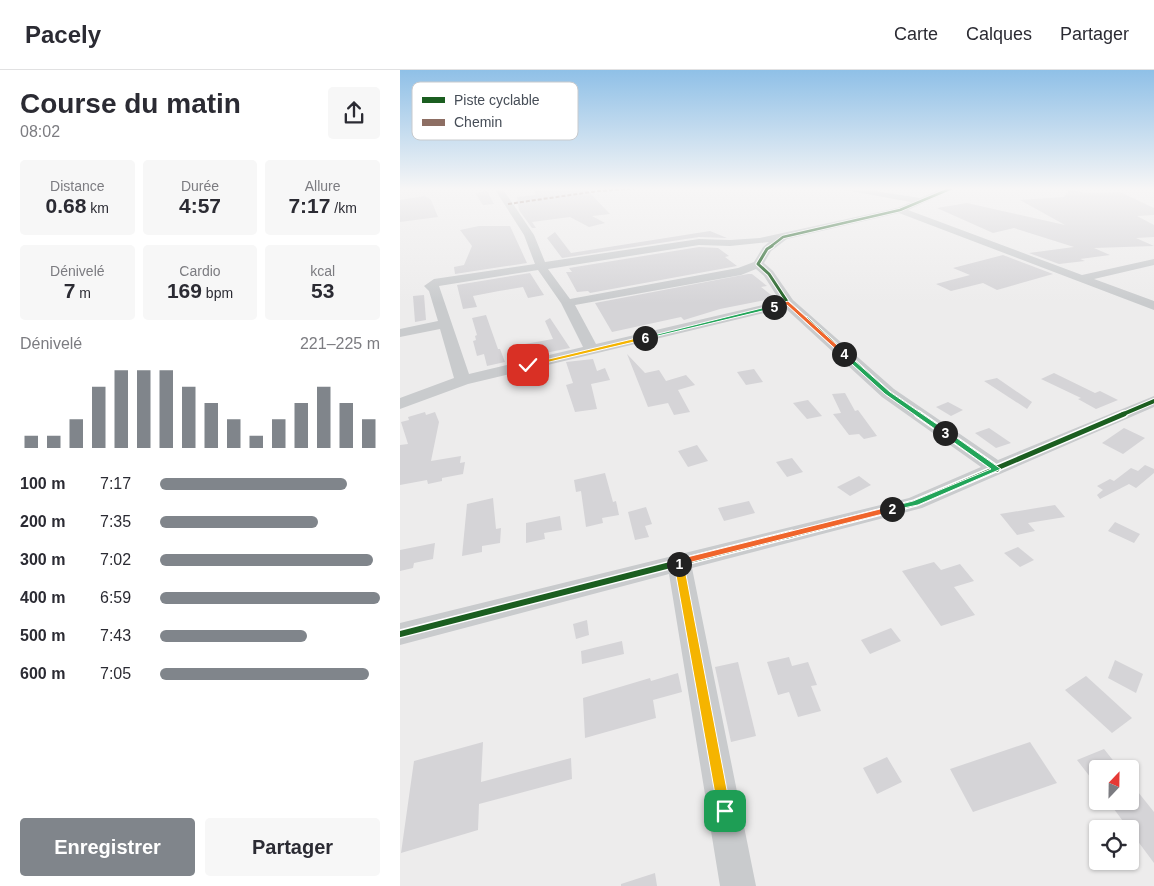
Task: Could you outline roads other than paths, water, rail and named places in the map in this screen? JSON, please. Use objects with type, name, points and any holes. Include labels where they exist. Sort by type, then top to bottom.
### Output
[{"type":"street","points":[[523,226],[529,235],[542,268],[567,303],[592,350]]},
{"type":"street","points":[[463,380],[436,289],[430,286],[434,283],[542,268],[699,242],[719,244],[754,242],[830,226]]},
{"type":"street","points":[[943,226],[1154,306]]},
{"type":"street","points":[[567,303],[741,271],[758,264],[766,249],[783,237]]},
{"type":"street","points":[[719,244],[758,264],[769,274],[788,303],[888,393],[997,469]]},
{"type":"street","points":[[1082,278],[1154,262]]},
{"type":"street","points":[[741,271],[769,274]]},
{"type":"street","points":[[400,404],[463,380],[788,303]]},
{"type":"street","points":[[400,333],[446,324]]},
{"type":"street","points":[[400,634],[915,503],[1153,403]]},
{"type":"street","points":[[679,562],[738,886]]}]
